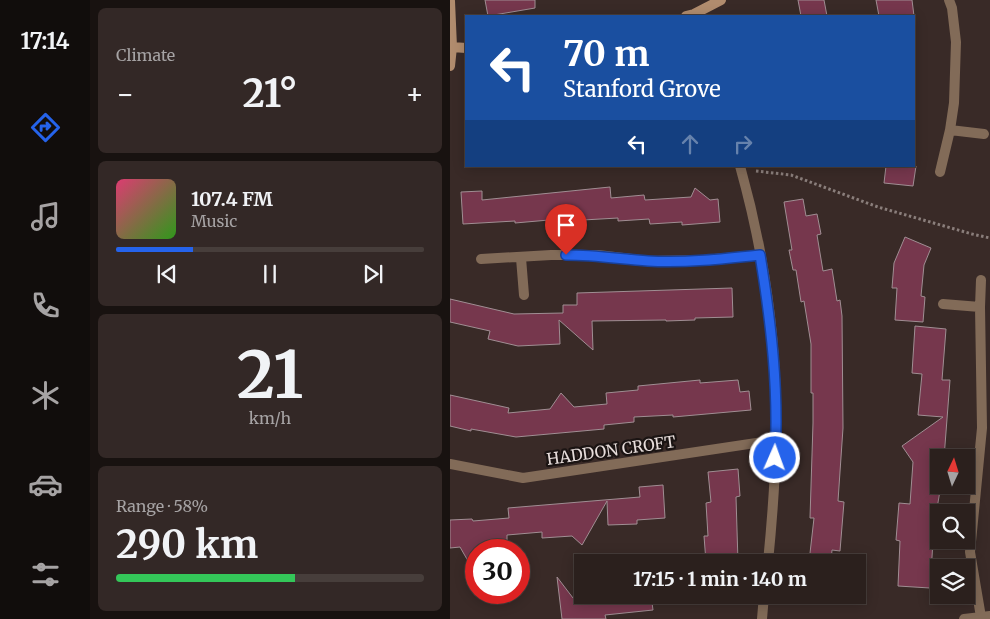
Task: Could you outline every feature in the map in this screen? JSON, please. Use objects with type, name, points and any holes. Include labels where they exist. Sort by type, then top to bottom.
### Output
[{"type":"street","points":[[694,15],[721,0]]},
{"type":"street","points":[[940,172],[954,104],[956,42],[952,8],[949,0]]},
{"type":"street","points":[[450,1],[452,47],[450,66]]},
{"type":"street","points":[[452,47],[465,48]]},
{"type":"street","points":[[950,130],[984,134]]},
{"type":"street","points":[[740,168],[760,255],[769,309],[774,368],[776,440],[773,512],[769,554]]},
{"type":"street","points":[[481,259],[551,255],[598,255],[649,261],[703,260],[760,255]]},
{"type":"street","points":[[521,258],[524,295]]},
{"type":"street","points":[[964,619],[985,616],[970,552],[982,428],[980,307],[982,280]]},
{"type":"street","points":[[943,304],[980,307]]},
{"type":"street","name":"HADDON CROFT","points":[[450,464],[522,478],[776,440]]},
{"type":"street","points":[[762,619],[763,604]]},
{"type":"path","points":[[740,168],[791,175],[878,207],[990,238]]},
{"type":"building","points":[[485,0],[535,0],[535,8],[488,15]]},
{"type":"building","points":[[798,0],[824,0],[827,15],[801,15]]},
{"type":"building","points":[[876,0],[912,0],[914,15],[879,15]]},
{"type":"building","points":[[916,166],[913,186],[884,183],[886,167]]},
{"type":"building","points":[[610,187],[611,198],[644,195],[645,200],[691,197],[695,188],[710,200],[718,199],[720,222],[682,225],[682,222],[650,224],[649,219],[618,221],[618,218],[583,220],[583,217],[515,223],[515,221],[463,224],[461,192],[482,191],[482,200]]},
{"type":"building","points":[[803,199],[806,216],[817,214],[821,234],[817,235],[823,271],[832,269],[837,301],[840,300],[842,316],[843,428],[838,501],[844,502],[840,551],[832,550],[832,554],[810,554],[814,518],[810,518],[813,423],[811,344],[804,301],[801,302],[796,270],[793,270],[789,250],[792,250],[784,202]]},
{"type":"building","points":[[905,237],[931,248],[924,265],[921,296],[925,297],[923,322],[895,320],[897,288],[892,288],[894,263]]},
{"type":"building","points":[[732,288],[733,317],[666,321],[592,321],[593,350],[559,320],[560,344],[518,346],[488,339],[490,331],[450,322],[450,299],[514,314],[563,313],[563,305],[577,305],[577,293]]},
{"type":"building","points":[[915,326],[946,329],[942,380],[950,380],[945,449],[930,449],[930,494],[939,494],[938,504],[930,504],[930,549],[933,549],[932,559],[930,559],[930,588],[898,586],[900,541],[896,540],[899,503],[910,504],[913,462],[902,446],[943,417],[918,415],[922,374],[912,373]]},
{"type":"building","points":[[700,380],[700,383],[738,380],[740,392],[749,391],[751,410],[673,417],[673,415],[634,417],[634,422],[604,425],[604,429],[516,437],[450,426],[450,395],[509,408],[508,413],[550,409],[561,393],[574,407],[607,404],[606,393],[638,390],[638,386]]},
{"type":"building","points":[[738,469],[740,496],[736,497],[738,554],[705,554],[704,536],[708,536],[706,503],[711,502],[708,472]]},
{"type":"building","points":[[663,485],[665,518],[637,520],[637,524],[608,525],[607,501],[582,545],[572,536],[542,538],[542,532],[507,535],[507,539],[465,539],[465,556],[460,547],[450,548],[450,520],[472,519],[473,521],[509,518],[508,508],[640,497],[639,487]]},
{"type":"building","points":[[557,577],[574,598],[574,604],[652,604],[653,610],[605,615],[606,619],[562,619]]},
{"type":"route","points":[[566,255],[598,255],[649,261],[703,260],[760,255],[769,309],[774,368],[775,458]]}]
